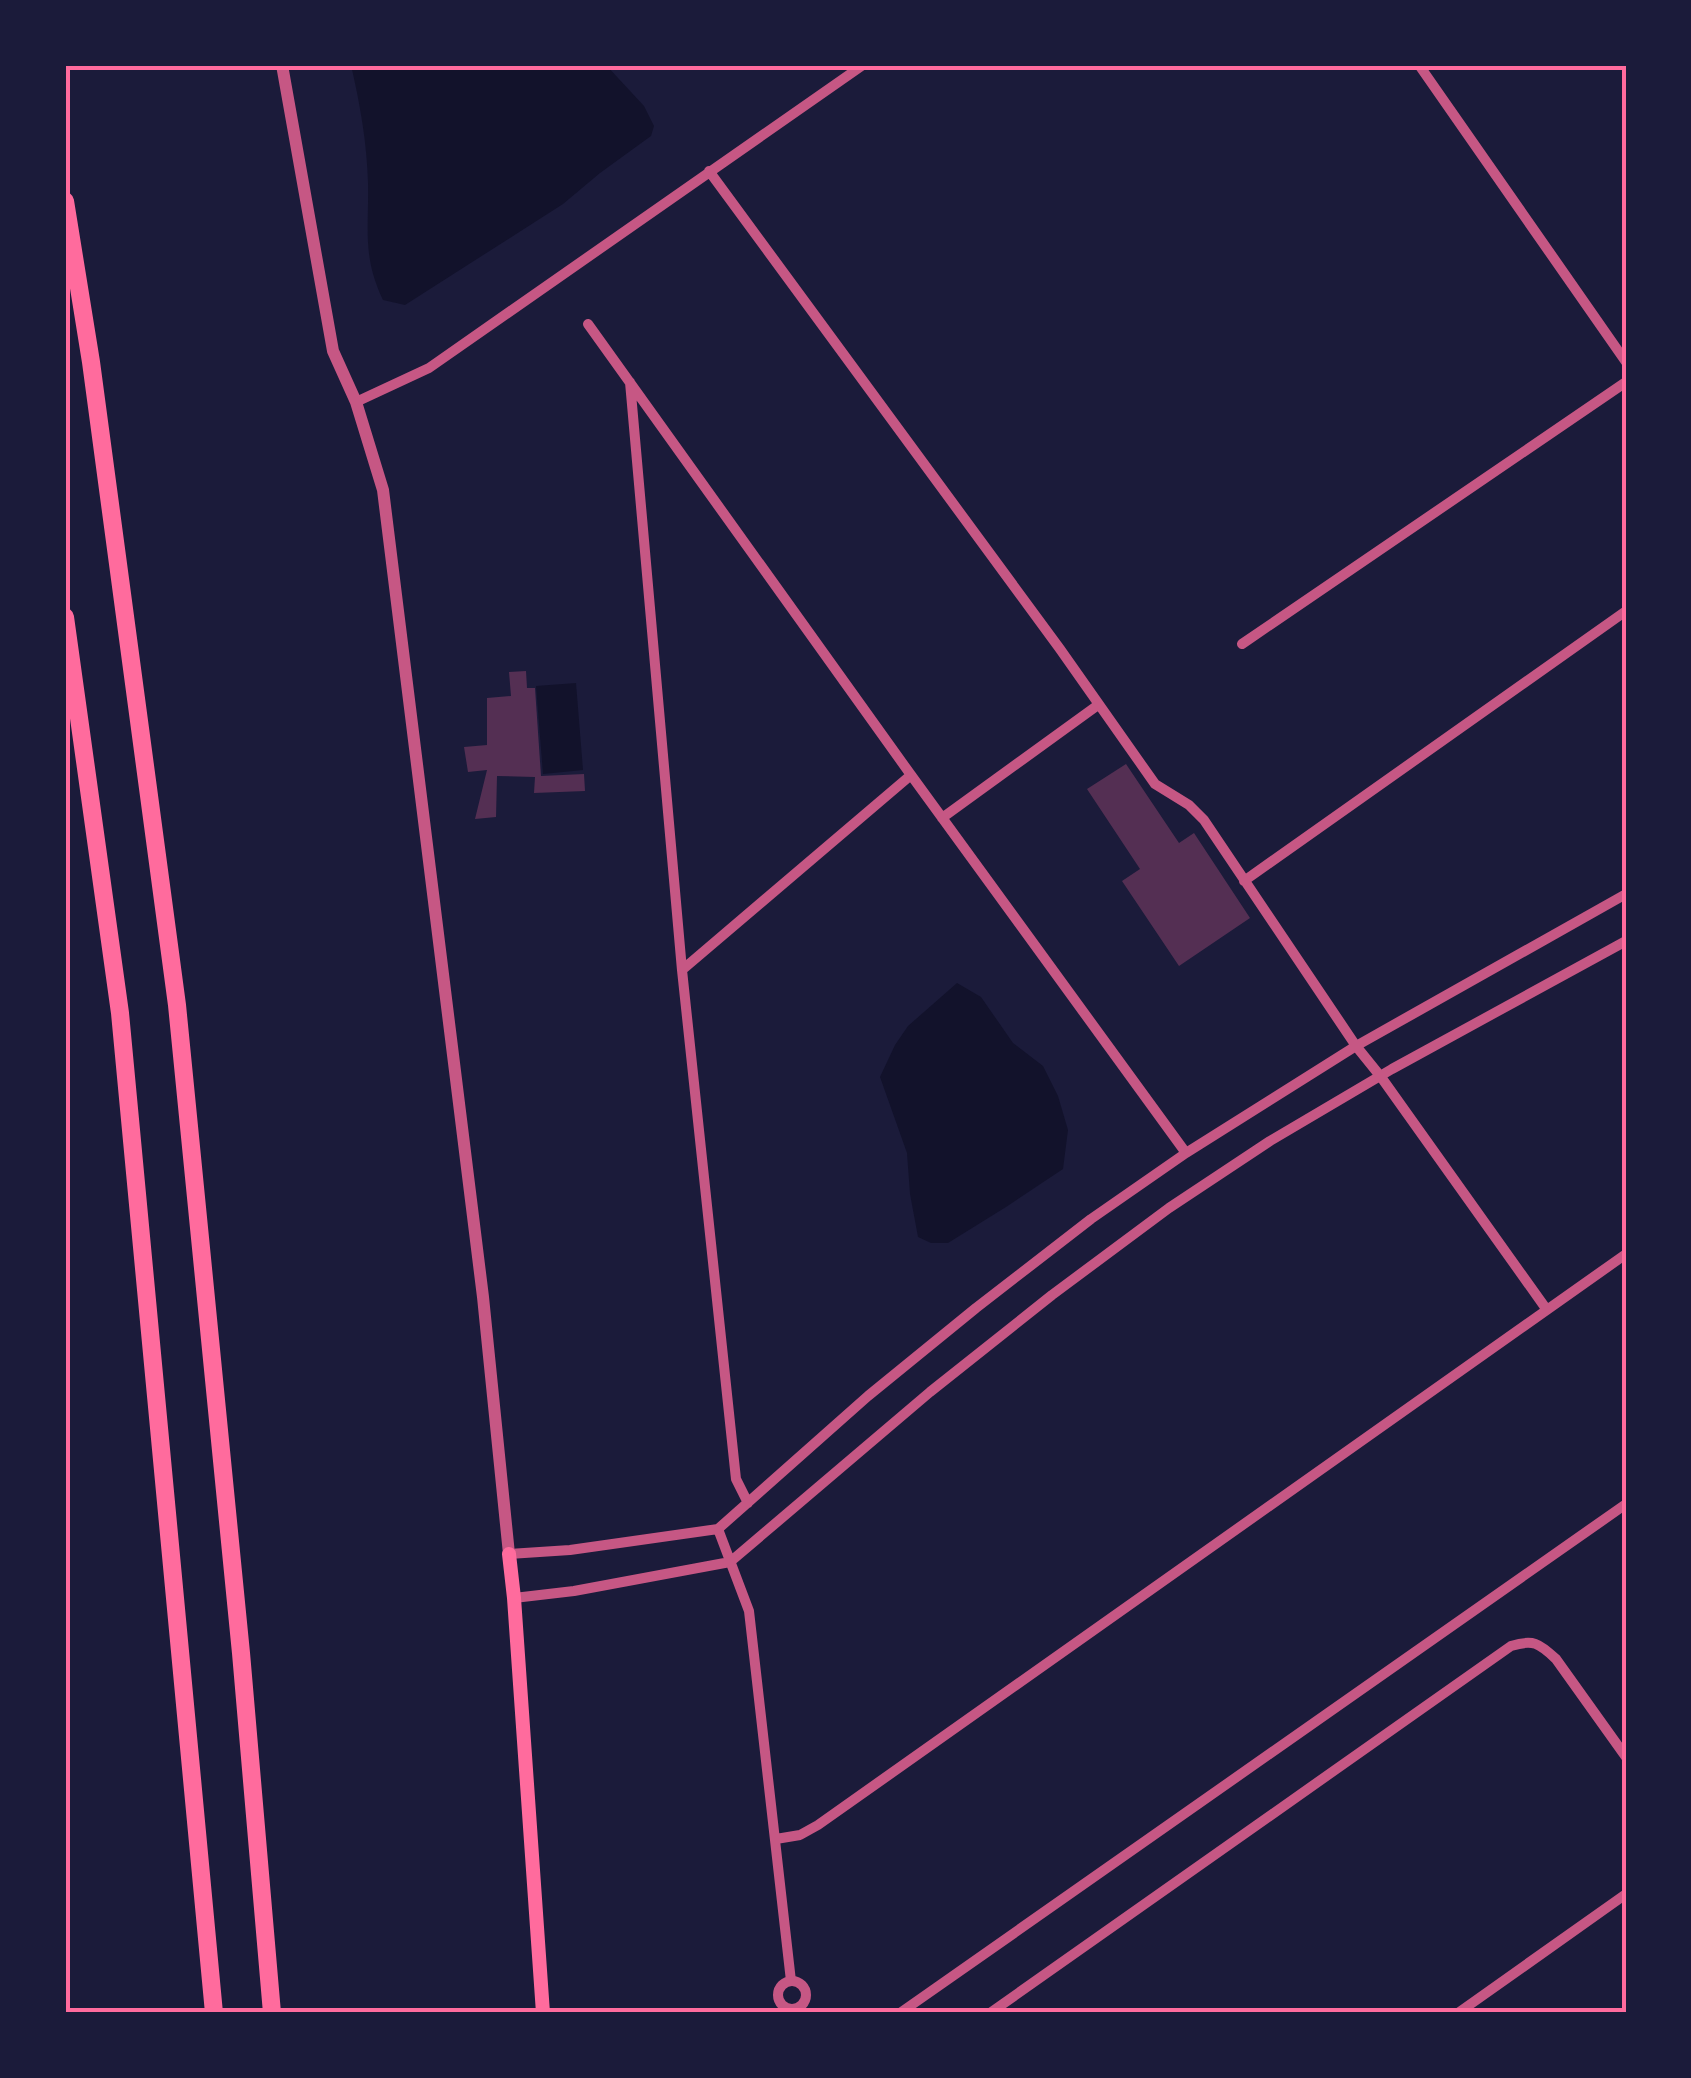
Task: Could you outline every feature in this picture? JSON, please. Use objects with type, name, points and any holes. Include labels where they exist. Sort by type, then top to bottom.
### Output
[{"type":"highway","points":[[65,201],[91,362],[177,1004],[272,2013]]},
{"type":"highway","points":[[65,617],[120,1013],[214,2013]]},
{"type":"main road","points":[[509,1554],[543,2013]]},
{"type":"street","points":[[282,65],[333,351],[356,402],[382,490],[483,1297],[509,1554],[570,1550],[718,1529],[868,1396],[976,1308],[1186,1152],[1356,1046],[1626,894]]},
{"type":"street","points":[[356,402],[429,368],[863,65]]},
{"type":"street","points":[[1419,65],[1626,362]]},
{"type":"street","points":[[709,171],[1155,784],[1189,805],[1204,820],[1356,1046],[1547,1310]]},
{"type":"street","points":[[588,324],[1186,1152]]},
{"type":"street","points":[[630,382],[682,970],[736,1479],[748,1503]]},
{"type":"street","points":[[1242,644],[1626,382]]},
{"type":"street","points":[[1244,882],[1626,611]]},
{"type":"street","points":[[942,818],[1098,705]]},
{"type":"street","points":[[682,970],[911,775]]},
{"type":"street","points":[[514,1598],[730,1562],[930,1392],[1169,1208],[1270,1141],[1381,1076],[1626,941]]},
{"type":"street","points":[[776,1840],[800,1835],[818,1825],[1626,1254]]},
{"type":"street","points":[[900,2013],[1626,1504]]},
{"type":"street","points":[[718,1529],[749,1611],[790,1981]]},
{"type":"street","points":[[990,2013],[1511,1646],[1526,1641],[1542,1645],[1626,1757]]},
{"type":"street","points":[[1458,2013],[1626,1894]]},
{"type":"shaded area","points":[[351,65],[606,65],[644,106],[654,126],[651,136],[563,204],[405,305],[383,300],[372,270],[366,153]]},
{"type":"shaded area","points":[[576,683],[583,770],[543,774],[536,686]]},
{"type":"shaded area","points":[[957,983],[981,997],[1013,1043],[1043,1066],[1058,1096],[1068,1130],[1063,1169],[948,1243],[931,1243],[918,1237],[907,1153],[880,1077],[908,1026]]},
{"type":"building","points":[[526,671],[527,688],[535,688],[541,776],[584,774],[585,791],[534,793],[535,777],[497,776],[496,817],[475,819],[487,770],[468,772],[464,747],[487,745],[487,698],[511,696],[509,672]]},
{"type":"building","points":[[1126,764],[1179,843],[1194,833],[1250,918],[1179,966],[1122,881],[1140,869],[1087,789]]}]
